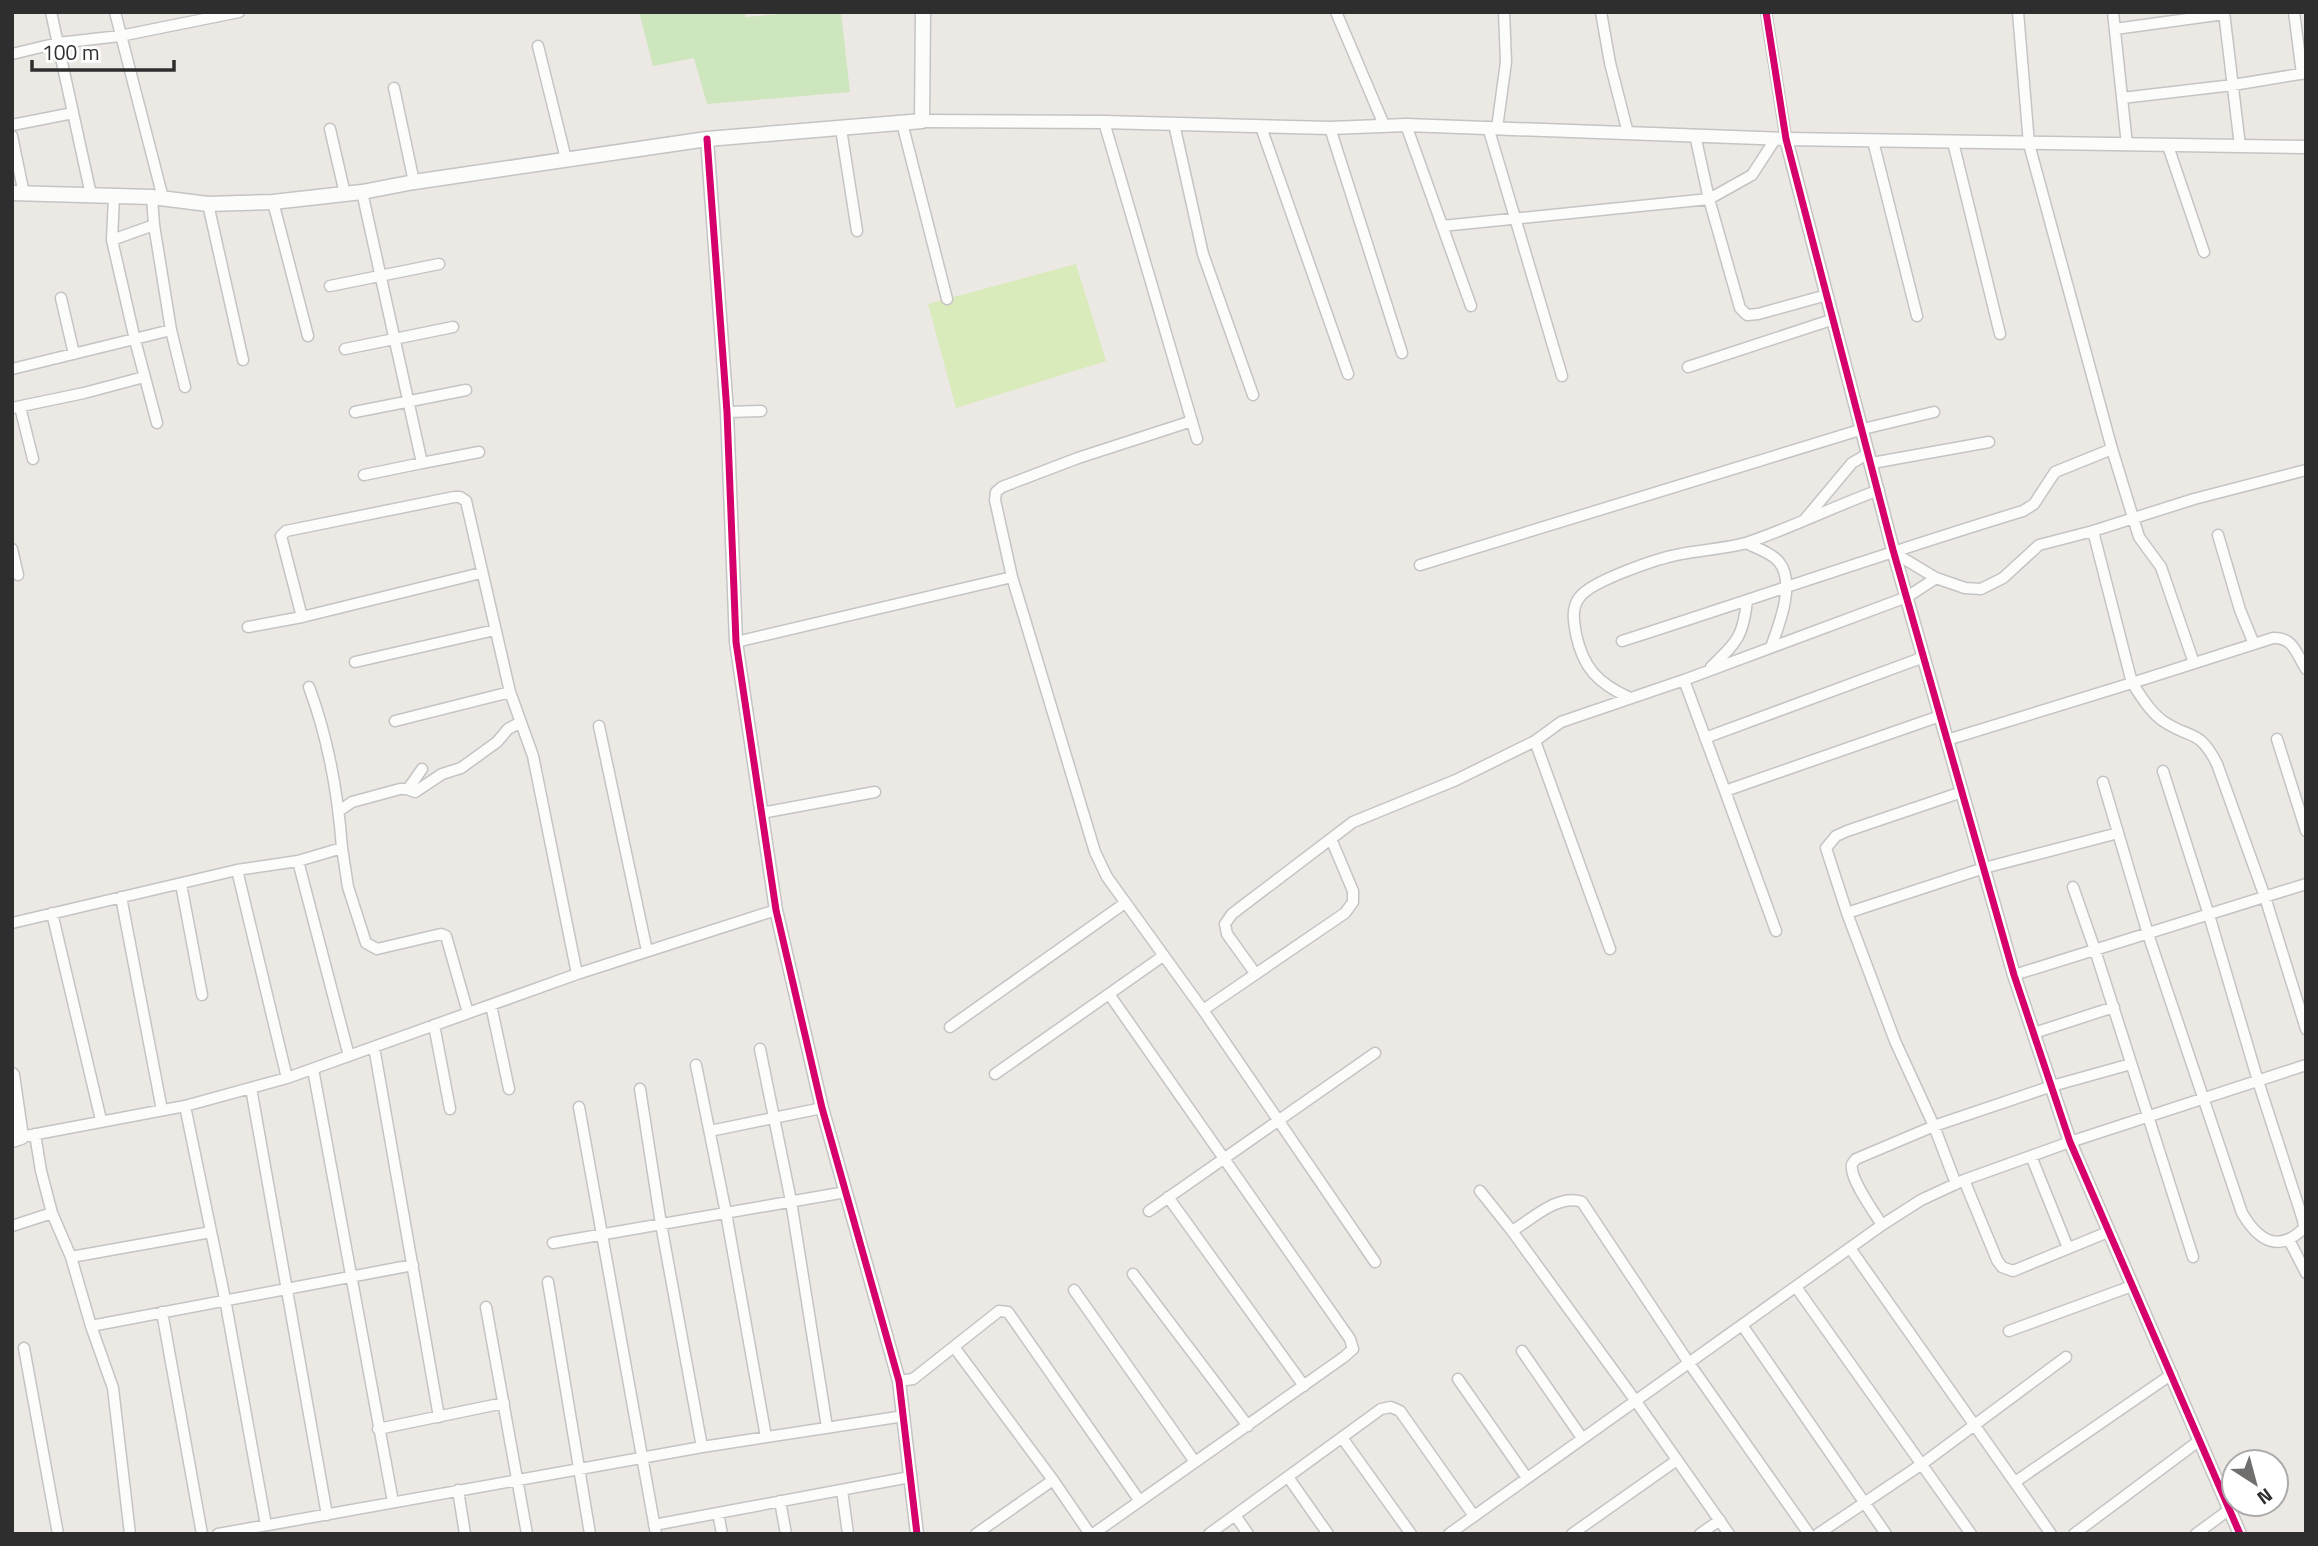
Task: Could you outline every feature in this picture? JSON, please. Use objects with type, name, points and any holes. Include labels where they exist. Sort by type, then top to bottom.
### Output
[{"type":"main road","points":[[18,193],[158,197],[208,204],[273,202],[362,192],[414,181],[707,139],[922,121],[923,12]]},
{"type":"main road","points":[[12,1074],[23,1137]]},
{"type":"street","points":[[51,12],[92,195]]},
{"type":"street","points":[[116,12],[158,197],[154,225],[171,330],[185,387]]},
{"type":"street","points":[[12,54],[58,43],[120,36],[239,12]]},
{"type":"street","points":[[1336,12],[1384,125]]},
{"type":"street","points":[[1504,12],[1506,62],[1492,128],[1562,376]]},
{"type":"street","points":[[1601,12],[1610,63],[1628,133]]},
{"type":"street","points":[[1766,12],[1781,139],[1827,295],[1907,597],[2014,975],[2070,1142],[2220,1487]]},
{"type":"street","points":[[2018,12],[2029,144],[2112,449],[2139,537],[2161,567],[2194,663]]},
{"type":"street","points":[[2113,12],[2127,145]]},
{"type":"street","points":[[2122,98],[2304,74],[2294,12]]},
{"type":"street","points":[[2115,29],[2224,13],[2240,146]]},
{"type":"street","points":[[538,46],[566,159]]},
{"type":"street","points":[[394,88],[414,181]]},
{"type":"street","points":[[12,125],[74,113]]},
{"type":"street","points":[[922,121],[1104,122],[1330,128],[1406,125],[1781,139],[2306,147]]},
{"type":"street","points":[[1104,122],[1197,439]]},
{"type":"street","points":[[902,123],[947,299]]},
{"type":"street","points":[[1174,124],[1203,254],[1253,395]]},
{"type":"street","points":[[1406,125],[1471,306]]},
{"type":"street","points":[[1261,127],[1348,374]]},
{"type":"street","points":[[1330,128],[1402,353]]},
{"type":"street","points":[[330,129],[345,194]]},
{"type":"street","points":[[841,129],[857,231]]},
{"type":"street","points":[[1695,135],[1709,199],[1740,308],[1748,315],[1758,314],[1827,295]]},
{"type":"street","points":[[12,136],[18,193]]},
{"type":"street","points":[[707,139],[727,412],[736,642],[761,813],[776,909],[822,1108],[899,1381],[917,1534]]},
{"type":"street","points":[[1442,226],[1709,199],[1752,175],[1781,139]]},
{"type":"street","points":[[1873,141],[1917,316]]},
{"type":"street","points":[[1953,142],[2000,334]]},
{"type":"street","points":[[2168,146],[2204,252]]},
{"type":"street","points":[[362,192],[422,463]]},
{"type":"street","points":[[114,196],[112,240],[157,423]]},
{"type":"street","points":[[273,202],[308,337]]},
{"type":"street","points":[[208,204],[243,360]]},
{"type":"street","points":[[112,240],[154,225]]},
{"type":"street","points":[[330,286],[439,264]]},
{"type":"street","points":[[61,298],[74,354]]},
{"type":"street","points":[[1688,366],[1833,319]]},
{"type":"street","points":[[345,349],[453,327]]},
{"type":"street","points":[[12,369],[171,330]]},
{"type":"street","points":[[33,459],[16,407],[144,377]]},
{"type":"street","points":[[355,412],[466,390]]},
{"type":"street","points":[[727,412],[761,411]]},
{"type":"street","points":[[1420,565],[1863,429],[1934,412]]},
{"type":"street","points":[[1192,421],[1078,458],[1002,487],[996,492],[995,500],[1012,577],[1095,852],[1107,877],[1203,1010],[1375,1262]]},
{"type":"street","points":[[1805,520],[1852,463],[1870,458],[1989,442]]},
{"type":"street","points":[[1622,641],[2029,508],[2034,505],[2054,472],[2112,449]]},
{"type":"street","points":[[363,475],[479,452]]},
{"type":"street","points":[[1895,552],[1936,578],[1965,588],[1981,589],[2003,578],[2039,545],[2306,470]]},
{"type":"street","points":[[1628,697],[1608,687],[1595,676],[1579,650],[1573,619],[1575,605],[1591,586],[1676,555],[1746,543],[1879,491]]},
{"type":"street","points":[[302,617],[281,539],[286,531],[460,497],[466,501],[510,692],[533,756],[578,974]]},
{"type":"street","points":[[2093,531],[2132,683],[2160,719],[2174,728],[2195,735],[2208,746],[2265,897],[2306,1029]]},
{"type":"street","points":[[2218,535],[2240,610],[2254,644]]},
{"type":"street","points":[[1746,543],[1774,557],[1783,569],[1786,588],[1782,618],[1771,647]]},
{"type":"street","points":[[12,549],[18,575]]},
{"type":"street","points":[[248,627],[302,617],[481,573]]},
{"type":"street","points":[[736,642],[1012,577]]},
{"type":"street","points":[[1255,973],[1227,934],[1225,923],[1353,822],[1456,780],[1535,741],[1561,722],[1684,680],[1907,597],[1936,578]]},
{"type":"street","points":[[1707,671],[1738,639],[1745,621],[1747,601]]},
{"type":"street","points":[[355,662],[495,630]]},
{"type":"street","points":[[1947,740],[2273,638],[2288,640],[2306,669]]},
{"type":"street","points":[[1705,738],[1924,656]]},
{"type":"street","points":[[1684,680],[1776,931]]},
{"type":"street","points":[[309,687],[318,713],[339,811],[348,887],[366,943],[377,949],[441,934],[446,936],[468,1013]]},
{"type":"street","points":[[395,721],[510,692]]},
{"type":"street","points":[[1725,791],[1940,716]]},
{"type":"street","points":[[339,811],[352,802],[400,789],[415,792],[442,774],[461,768],[497,742],[508,729],[521,722]]},
{"type":"street","points":[[599,726],[648,951]]},
{"type":"street","points":[[2277,739],[2306,831]]},
{"type":"street","points":[[1535,741],[1610,949]]},
{"type":"street","points":[[407,789],[422,769]]},
{"type":"street","points":[[2103,782],[2148,934],[2246,1220],[2270,1243],[2289,1240],[2301,1231],[2304,1224],[2163,771]]},
{"type":"street","points":[[761,813],[875,792]]},
{"type":"street","points":[[1962,792],[1847,831],[1829,843],[1827,853],[1895,1041],[2002,1267],[2013,1271],[2108,1232]]},
{"type":"street","points":[[1847,913],[1984,868],[2118,833]]},
{"type":"street","points":[[1203,1010],[1345,913],[1353,902],[1353,891],[1331,839]]},
{"type":"street","points":[[12,923],[237,870],[298,861],[342,848]]},
{"type":"street","points":[[298,861],[349,1056]]},
{"type":"street","points":[[237,870],[288,1078]]},
{"type":"street","points":[[181,884],[202,995]]},
{"type":"street","points":[[2014,975],[2306,884]]},
{"type":"street","points":[[2073,887],[2193,1257]]},
{"type":"street","points":[[121,897],[162,1110]]},
{"type":"street","points":[[950,1027],[1125,903]]},
{"type":"street","points":[[130,1534],[113,1388],[71,1257],[52,1213],[41,1171],[23,1137],[185,1106],[288,1078],[578,974],[776,909]]},
{"type":"street","points":[[52,914],[101,1121]]},
{"type":"street","points":[[995,1074],[1163,956]]},
{"type":"street","points":[[954,1347],[1091,1534],[1248,1426],[1353,1349],[1225,1158],[1109,994]]},
{"type":"street","points":[[491,1005],[509,1089]]},
{"type":"street","points":[[2034,1033],[2113,1007]]},
{"type":"street","points":[[434,1025],[450,1109]]},
{"type":"street","points":[[374,1047],[439,1417]]},
{"type":"street","points":[[760,1049],[791,1201],[827,1427]]},
{"type":"street","points":[[1149,1210],[1375,1053]]},
{"type":"street","points":[[1882,1225],[1854,1178],[1852,1164],[1856,1159],[1934,1126],[2052,1086],[2132,1063]]},
{"type":"street","points":[[695,1065],[726,1213],[766,1437]]},
{"type":"street","points":[[1449,1534],[1882,1225],[1921,1200],[1960,1182],[2070,1142],[2306,1065]]},
{"type":"street","points":[[313,1069],[393,1502]]},
{"type":"street","points":[[251,1088],[327,1515]]},
{"type":"street","points":[[640,1089],[661,1224],[702,1447]]},
{"type":"street","points":[[185,1106],[225,1299],[266,1525]]},
{"type":"street","points":[[579,1107],[655,1529],[718,1513],[910,1477]]},
{"type":"street","points":[[710,1131],[822,1108]]},
{"type":"street","points":[[2031,1156],[2068,1248]]},
{"type":"street","points":[[1480,1191],[1635,1400],[1729,1534]]},
{"type":"street","points":[[553,1243],[846,1192]]},
{"type":"street","points":[[1168,1197],[1304,1386]]},
{"type":"street","points":[[1512,1231],[1563,1200],[1573,1198],[1582,1202],[1689,1363],[1809,1534]]},
{"type":"street","points":[[12,1226],[52,1213]]},
{"type":"street","points":[[71,1257],[211,1232]]},
{"type":"street","points":[[2289,1240],[2306,1273]]},
{"type":"street","points":[[1850,1248],[2051,1534]]},
{"type":"street","points":[[91,1326],[413,1265]]},
{"type":"street","points":[[1133,1274],[1248,1426]]},
{"type":"street","points":[[548,1282],[590,1534]]},
{"type":"street","points":[[2009,1331],[2132,1286]]},
{"type":"street","points":[[1796,1287],[1971,1534]]},
{"type":"street","points":[[1074,1290],[1195,1462]]},
{"type":"street","points":[[486,1307],[527,1534]]},
{"type":"street","points":[[162,1311],[202,1534]]},
{"type":"street","points":[[899,1381],[913,1379],[999,1311],[1008,1312],[1139,1500]]},
{"type":"street","points":[[1742,1325],[1886,1534]]},
{"type":"street","points":[[24,1348],[58,1534]]},
{"type":"street","points":[[1522,1351],[1582,1438]]},
{"type":"street","points":[[1818,1534],[1922,1464],[2066,1356]]},
{"type":"street","points":[[2015,1482],[2172,1374]]},
{"type":"street","points":[[1458,1379],[1527,1478]]},
{"type":"street","points":[[378,1429],[503,1403]]},
{"type":"street","points":[[1209,1534],[1381,1409],[1391,1407],[1400,1411],[1474,1516]]},
{"type":"street","points":[[218,1534],[702,1447],[904,1416]]},
{"type":"street","points":[[1343,1439],[1411,1534]]},
{"type":"street","points":[[2074,1534],[2200,1440]]},
{"type":"street","points":[[1572,1534],[1677,1460]]},
{"type":"street","points":[[1288,1477],[1328,1534]]},
{"type":"street","points":[[976,1534],[1053,1480]]},
{"type":"street","points":[[458,1490],[465,1534]]},
{"type":"street","points":[[842,1490],[848,1534]]},
{"type":"street","points":[[780,1501],[786,1534]]},
{"type":"street","points":[[718,1513],[722,1534]]},
{"type":"street","points":[[1236,1515],[1248,1534]]},
{"type":"street","points":[[2196,1534],[2220,1517]]},
{"type":"street","points":[[1700,1534],[1720,1520]]},
{"type":"green space","points":[[639,12],[744,12],[746,17],[841,12],[850,92],[707,104],[694,58],[653,66]]},
{"type":"green space","points":[[1076,264],[1106,361],[956,408],[928,304]]},
{"type":"cycle path","points":[[1766,12],[1786,139],[1893,550],[2014,975],[2070,1142],[2240,1534]]},
{"type":"cycle path","points":[[707,139],[727,412],[736,642],[776,910],[822,1108],[899,1381],[917,1534]]}]
